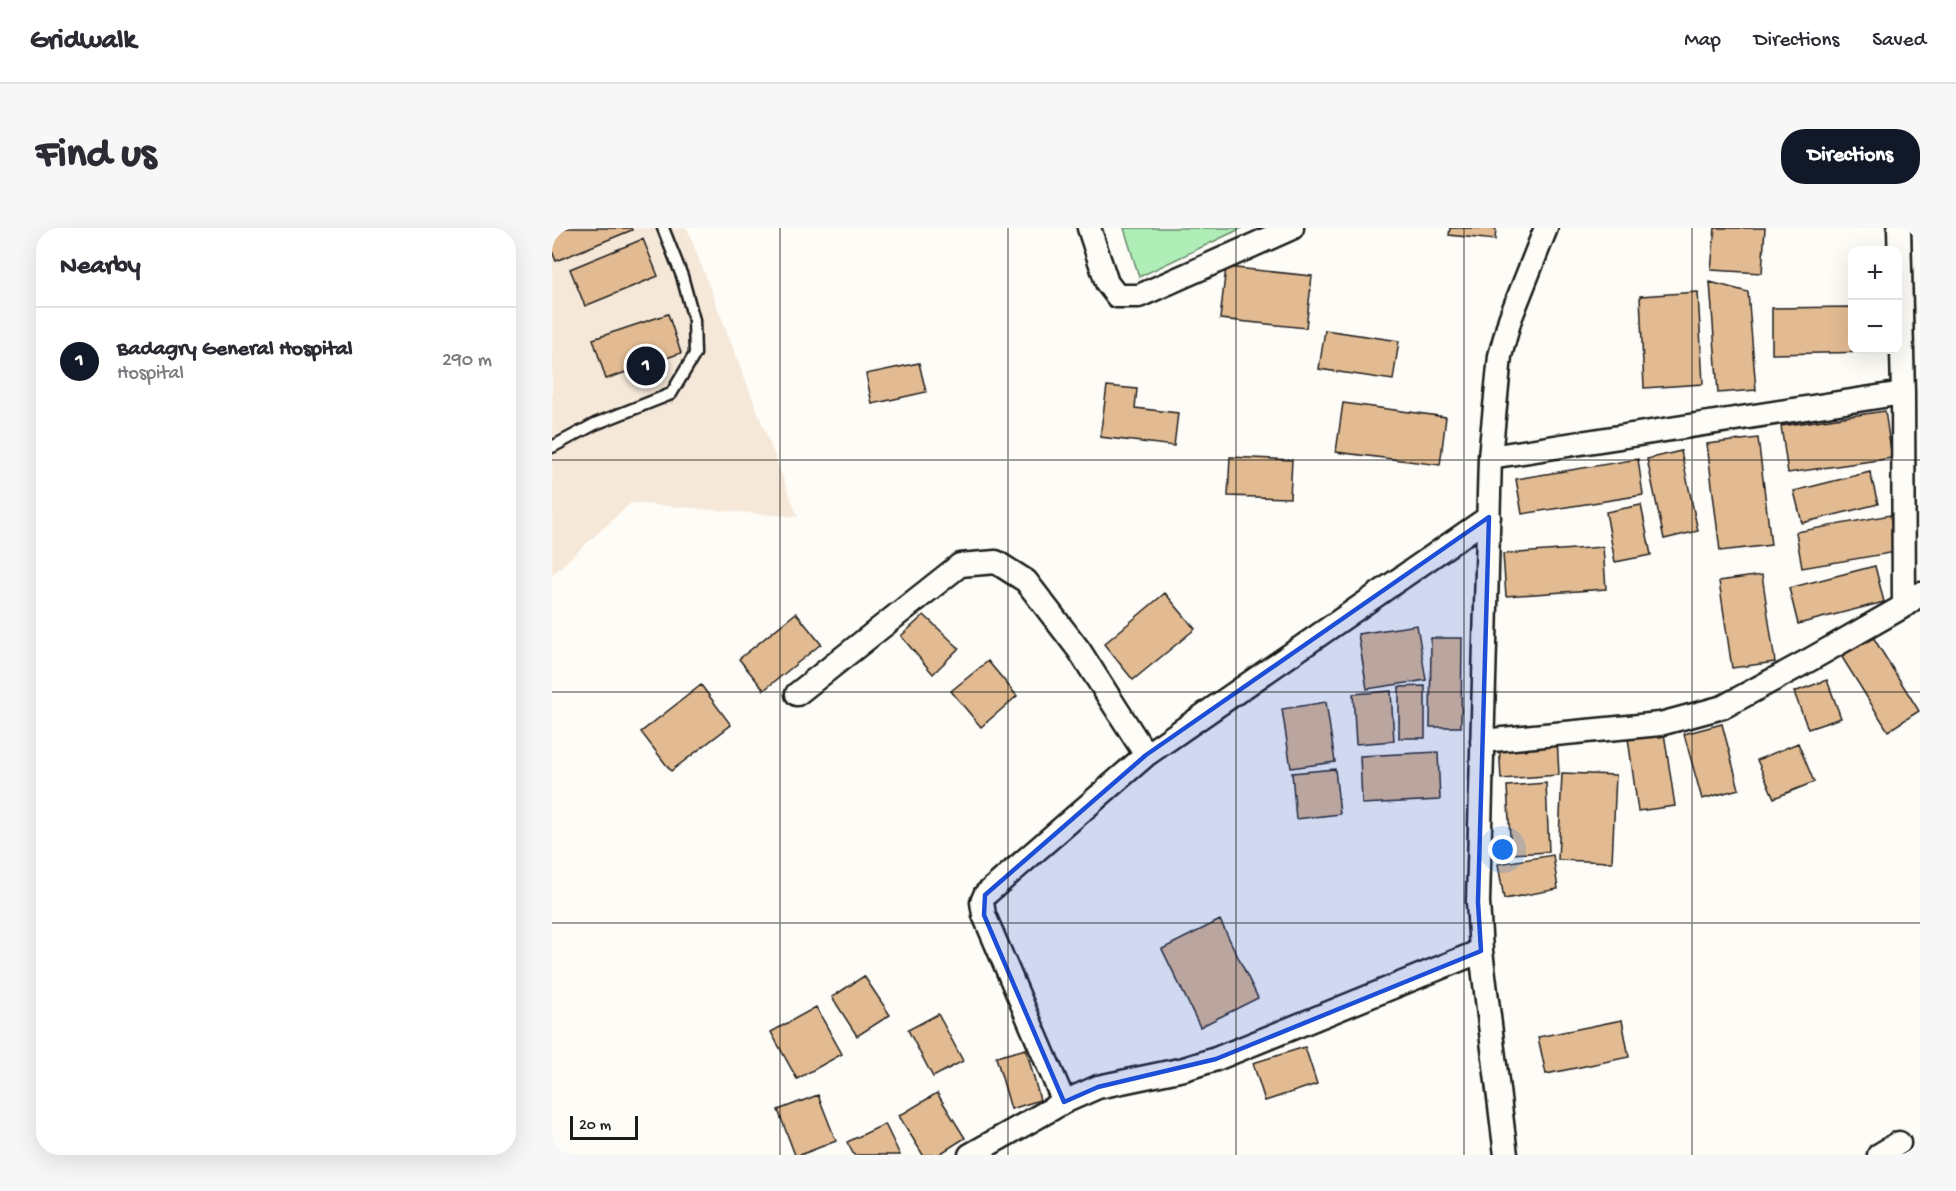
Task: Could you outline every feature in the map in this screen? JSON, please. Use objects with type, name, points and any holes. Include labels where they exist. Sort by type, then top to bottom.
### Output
[{"type":"street","points":[[1089,228],[1107,283],[1117,296],[1139,296],[1292,228]]},
{"type":"street","points":[[1506,1155],[1481,951],[1478,902],[1490,457],[1500,356],[1510,319],[1546,228]]},
{"type":"street","points":[[1482,741],[1660,724],[1723,707],[1912,600],[1899,228]]},
{"type":"street","points":[[1490,457],[1903,393]]},
{"type":"street","points":[[1064,1102],[984,915],[982,902],[985,895],[1146,755],[1489,517]]},
{"type":"street","points":[[797,694],[960,565],[996,562],[1026,581],[1040,598],[1079,650],[1146,755]]},
{"type":"street","points":[[970,1155],[1064,1102],[1098,1087],[1184,1069],[1216,1059],[1481,951]]},
{"type":"street","points":[[1879,1155],[1899,1143]]},
{"type":"lane","points":[[552,447],[595,424],[671,394],[695,354],[694,320],[682,276],[663,228]]},
{"type":"highlighted area","points":[[1489,517],[1478,902],[1481,951],[1216,1059],[1098,1087],[1064,1102],[984,915],[985,895],[1146,755]]},
{"type":"shaded area","points":[[552,228],[687,228],[798,517],[631,503],[552,575]]},
{"type":"green space","points":[[1124,228],[1242,228],[1139,277]]},
{"type":"building","points":[[552,228],[631,228],[632,230],[556,261],[552,251]]},
{"type":"building","points":[[1450,228],[1496,228],[1495,240],[1449,235]]},
{"type":"building","points":[[1715,228],[1765,228],[1762,273],[1711,270]]},
{"type":"building","points":[[643,239],[658,276],[585,306],[570,269]]},
{"type":"building","points":[[1226,267],[1312,276],[1306,328],[1220,319]]},
{"type":"building","points":[[1710,282],[1748,292],[1756,390],[1718,393]]},
{"type":"building","points":[[1698,292],[1703,384],[1644,388],[1640,296]]},
{"type":"building","points":[[1848,307],[1848,353],[1772,354],[1772,308]]},
{"type":"building","points":[[668,314],[681,353],[606,379],[593,339]]},
{"type":"building","points":[[1325,330],[1399,341],[1393,380],[1319,369]]},
{"type":"building","points":[[919,363],[926,392],[872,404],[866,374]]},
{"type":"building","points":[[1107,386],[1137,389],[1135,408],[1178,413],[1174,446],[1100,437]]},
{"type":"building","points":[[1343,403],[1446,417],[1440,465],[1336,452]]},
{"type":"building","points":[[1885,411],[1892,458],[1788,473],[1781,426]]},
{"type":"building","points":[[1758,438],[1771,545],[1720,551],[1707,444]]},
{"type":"building","points":[[1681,451],[1698,531],[1664,539],[1647,459]]},
{"type":"building","points":[[1230,457],[1292,460],[1290,498],[1228,496]]},
{"type":"building","points":[[1638,459],[1643,495],[1522,514],[1516,479]]},
{"type":"building","points":[[1870,472],[1878,504],[1802,523],[1794,491]]},
{"type":"building","points":[[1641,505],[1651,555],[1615,562],[1606,512]]},
{"type":"building","points":[[1890,515],[1896,552],[1802,568],[1796,532]]},
{"type":"building","points":[[1603,547],[1606,589],[1506,596],[1503,554]]},
{"type":"building","points":[[1875,566],[1884,602],[1798,624],[1789,588]]},
{"type":"building","points":[[1762,575],[1775,662],[1732,668],[1719,581]]},
{"type":"building","points":[[1165,593],[1195,629],[1133,680],[1104,644]]},
{"type":"building","points":[[796,613],[821,644],[764,690],[739,659]]},
{"type":"building","points":[[924,615],[959,648],[933,674],[901,636]]},
{"type":"building","points":[[1417,625],[1426,680],[1367,689],[1358,634]]},
{"type":"building","points":[[1871,634],[1919,711],[1888,731],[1840,654]]},
{"type":"building","points":[[1431,638],[1462,638],[1461,727],[1430,727]]},
{"type":"building","points":[[988,661],[1017,696],[981,727],[951,691]]},
{"type":"building","points":[[1827,680],[1841,718],[1808,729],[1794,692]]},
{"type":"building","points":[[701,685],[731,725],[671,771],[641,732]]},
{"type":"building","points":[[1425,686],[1425,738],[1399,738],[1399,687]]},
{"type":"building","points":[[1391,691],[1394,741],[1356,744],[1353,694]]},
{"type":"building","points":[[1326,702],[1335,762],[1291,768],[1282,709]]},
{"type":"building","points":[[1722,724],[1739,789],[1702,799],[1684,734]]},
{"type":"building","points":[[1664,733],[1675,806],[1638,811],[1628,738]]},
{"type":"building","points":[[1557,738],[1559,775],[1501,779],[1499,742]]},
{"type":"building","points":[[1798,743],[1814,782],[1774,798],[1757,760]]},
{"type":"building","points":[[1438,752],[1440,800],[1362,804],[1360,756]]},
{"type":"building","points":[[1335,769],[1340,814],[1296,819],[1292,773]]},
{"type":"building","points":[[1562,773],[1616,775],[1612,862],[1558,860]]},
{"type":"building","points":[[1546,783],[1549,852],[1511,854],[1507,786]]},
{"type":"building","points":[[1553,855],[1558,889],[1504,899],[1498,864]]},
{"type":"building","points":[[1220,920],[1258,998],[1200,1027],[1162,949]]},
{"type":"building","points":[[864,976],[890,1015],[857,1036],[832,997]]},
{"type":"building","points":[[816,1007],[842,1054],[797,1079],[771,1032]]},
{"type":"building","points":[[938,1014],[963,1061],[933,1077],[908,1030]]},
{"type":"building","points":[[1622,1020],[1629,1057],[1546,1074],[1538,1037]]},
{"type":"building","points":[[1305,1047],[1317,1084],[1265,1101],[1253,1063]]},
{"type":"building","points":[[1026,1049],[1040,1100],[1011,1109],[996,1057]]},
{"type":"building","points":[[937,1093],[965,1138],[938,1155],[923,1155],[899,1116]]},
{"type":"building","points":[[818,1095],[836,1141],[795,1155],[778,1110]]},
{"type":"building","points":[[885,1124],[900,1155],[854,1155],[847,1142]]},
{"type":"place","name":"Badagry General Hospital","points":[[646,366]]}]
